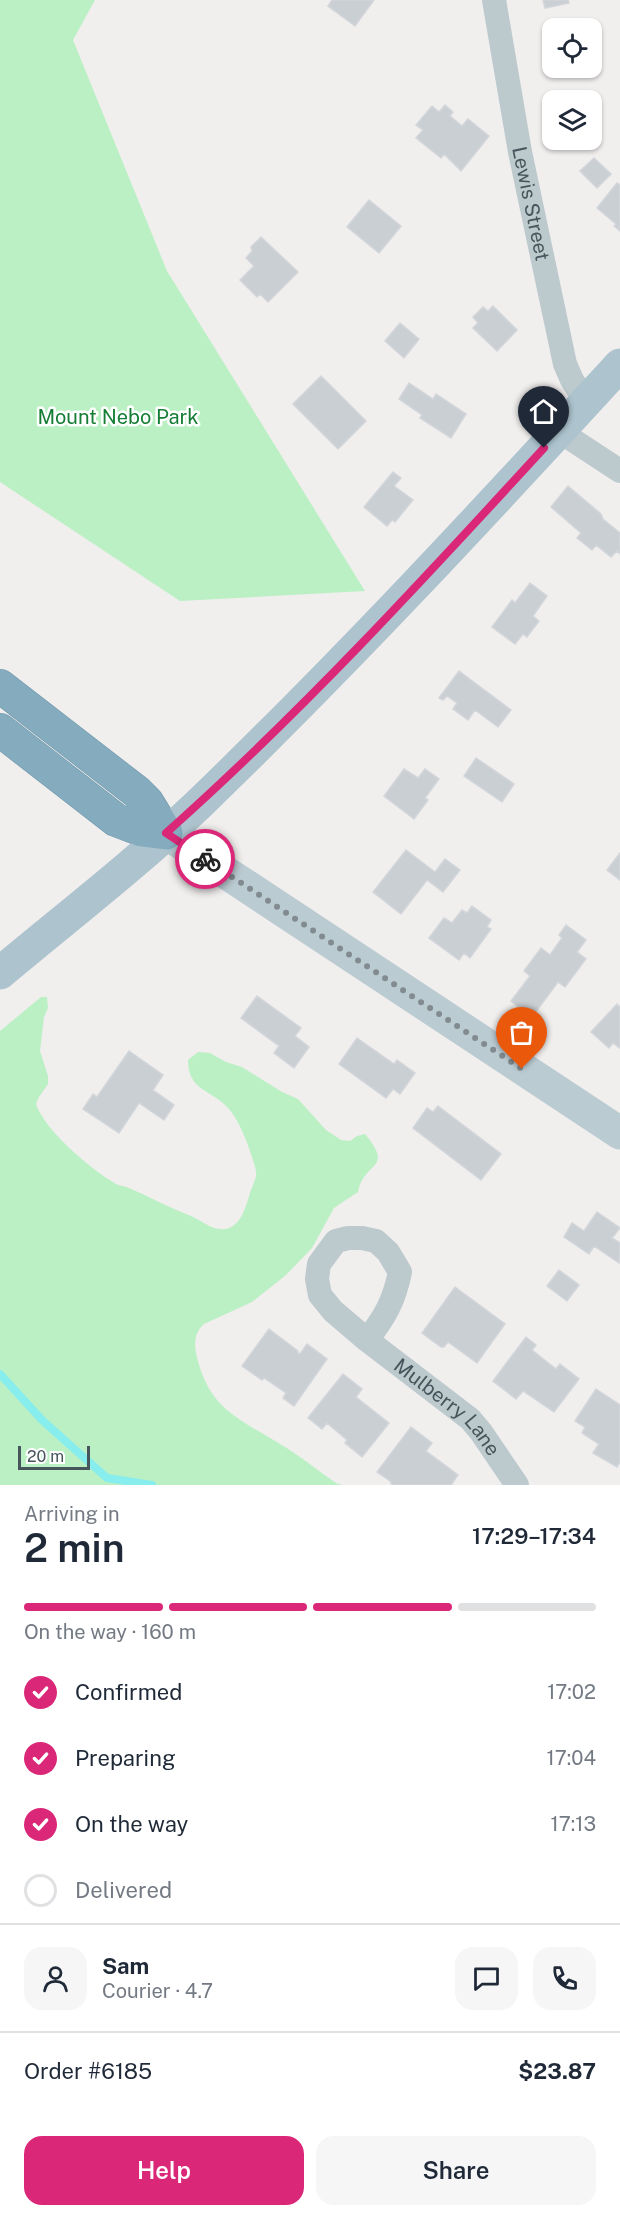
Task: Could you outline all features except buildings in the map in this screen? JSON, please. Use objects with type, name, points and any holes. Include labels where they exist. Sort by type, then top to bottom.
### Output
[{"type":"highway","points":[[0,686],[137,792],[147,802],[166,833]]},
{"type":"highway","points":[[0,730],[117,820],[142,830],[166,833]]},
{"type":"main road","points":[[0,973],[166,833],[249,756],[448,552],[620,365]]},
{"type":"street","name":"Lewis Street","points":[[494,0],[520,152],[562,353],[572,380],[586,402]]},
{"type":"street","points":[[559,431],[620,471]]},
{"type":"street","points":[[166,833],[620,1133]]},
{"type":"street","name":"Mulberry Lane","points":[[367,1340],[470,1419],[481,1431],[517,1485]]},
{"type":"green space","name":"Mount Nebo Park","points":[[0,0],[95,0],[73,40],[167,271],[365,591],[180,601],[0,482]]},
{"type":"green space","points":[[41,997],[47,997],[48,1008],[44,1017],[40,1051],[48,1076],[48,1084],[36,1104],[49,1126],[70,1149],[116,1184],[137,1191],[212,1227],[225,1229],[239,1220],[245,1210],[256,1174],[247,1142],[233,1114],[222,1102],[196,1084],[192,1078],[188,1060],[198,1052],[210,1053],[226,1062],[242,1067],[282,1092],[298,1099],[326,1130],[341,1140],[350,1141],[365,1134],[374,1146],[378,1160],[375,1165],[361,1182],[358,1192],[334,1208],[312,1248],[286,1275],[252,1302],[204,1324],[195,1341],[201,1372],[216,1399],[226,1409],[342,1485],[0,1485],[0,1031]]},
{"type":"waterway","points":[[0,1374],[43,1421],[107,1478],[152,1485]]},
{"type":"way so far","points":[[205,859],[522,1069]]},
{"type":"route","points":[[205,859],[166,833],[249,756],[327,678],[544,448]]}]
